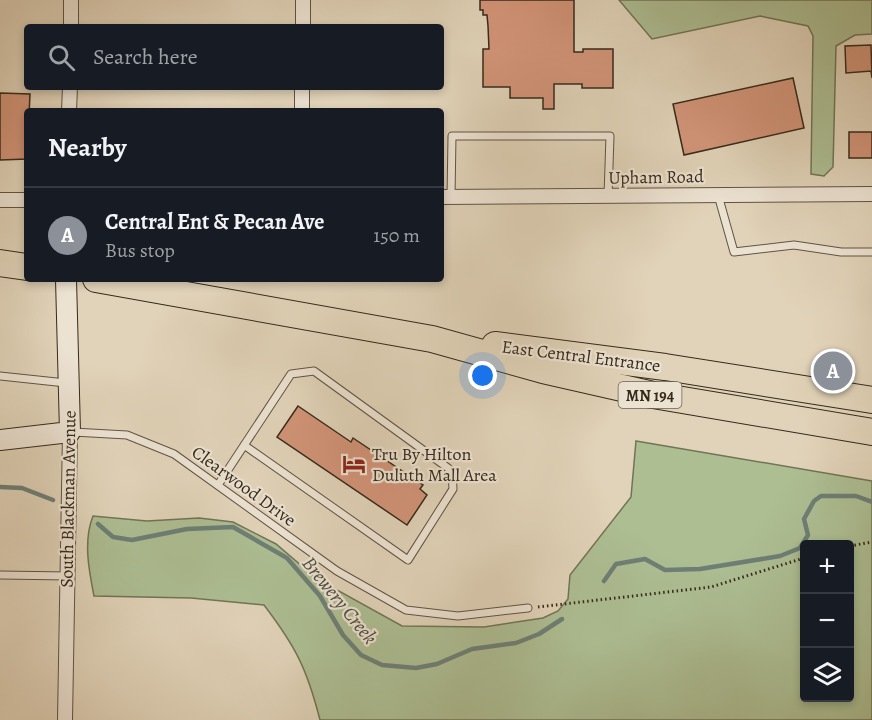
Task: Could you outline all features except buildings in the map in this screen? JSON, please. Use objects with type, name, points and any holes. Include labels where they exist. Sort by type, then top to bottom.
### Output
[{"type":"highway","points":[[0,263],[24,267]]},
{"type":"highway","name":"East Central Entrance","points":[[113,282],[432,339],[622,389],[872,432]]},
{"type":"highway","name":"East Central Entrance","points":[[432,339],[540,349],[872,400]]},
{"type":"street","points":[[71,0],[71,24]]},
{"type":"street","points":[[303,0],[303,24]]},
{"type":"street","points":[[69,108],[70,90]]},
{"type":"street","points":[[302,90],[302,108]]},
{"type":"street","name":"Upham Road","points":[[446,197],[872,194]]},
{"type":"street","points":[[0,200],[24,200]]},
{"type":"street","name":"South Blackman Avenue","points":[[65,720],[70,432],[66,282]]},
{"type":"street","points":[[0,440],[70,432]]},
{"type":"lane","points":[[446,197],[452,136],[610,136],[608,196]]},
{"type":"lane","points":[[718,195],[734,252],[794,245],[841,252],[872,252]]},
{"type":"lane","points":[[218,485],[244,445],[291,374],[314,371],[448,468],[452,473],[453,489],[408,560],[244,445]]},
{"type":"lane","points":[[0,376],[69,383]]},
{"type":"lane","name":"Clearwood Drive","points":[[70,432],[127,435],[174,454],[337,571],[406,610],[458,616],[528,608]]},
{"type":"lane","points":[[0,575],[68,576]]},
{"type":"path","points":[[854,545],[872,542]]},
{"type":"path","points":[[528,608],[711,587],[800,559]]},
{"type":"green space","points":[[619,0],[872,0],[872,34],[855,35],[836,46],[833,167],[824,176],[811,174],[813,36],[808,26],[760,16],[652,39]]},
{"type":"green space","points":[[636,441],[872,481],[872,720],[320,720],[299,659],[264,605],[191,598],[94,596],[89,566],[88,536],[93,516],[147,521],[199,518],[233,522],[276,544],[317,579],[402,626],[484,627],[543,618],[558,611],[568,599],[570,575],[631,497]]},
{"type":"waterway","name":"Brewery Creek","points":[[0,487],[22,488],[53,500]]},
{"type":"waterway","name":"Brewery Creek","points":[[604,581],[616,564],[645,559],[665,570],[700,569],[780,556],[800,548],[808,535],[804,519],[814,501],[821,496],[856,496],[872,502]]},
{"type":"waterway","name":"Brewery Creek","points":[[98,524],[113,537],[132,540],[187,529],[233,527],[287,558],[320,596],[343,635],[361,655],[382,665],[416,668],[437,664],[472,649],[516,643],[539,634],[562,619]]},
{"type":"place","name":"Central Ent & Pecan Ave","points":[[833,371]]},
{"type":"place","name":"Tru By Hilton Duluth Mall Area","points":[[354,464]]}]
